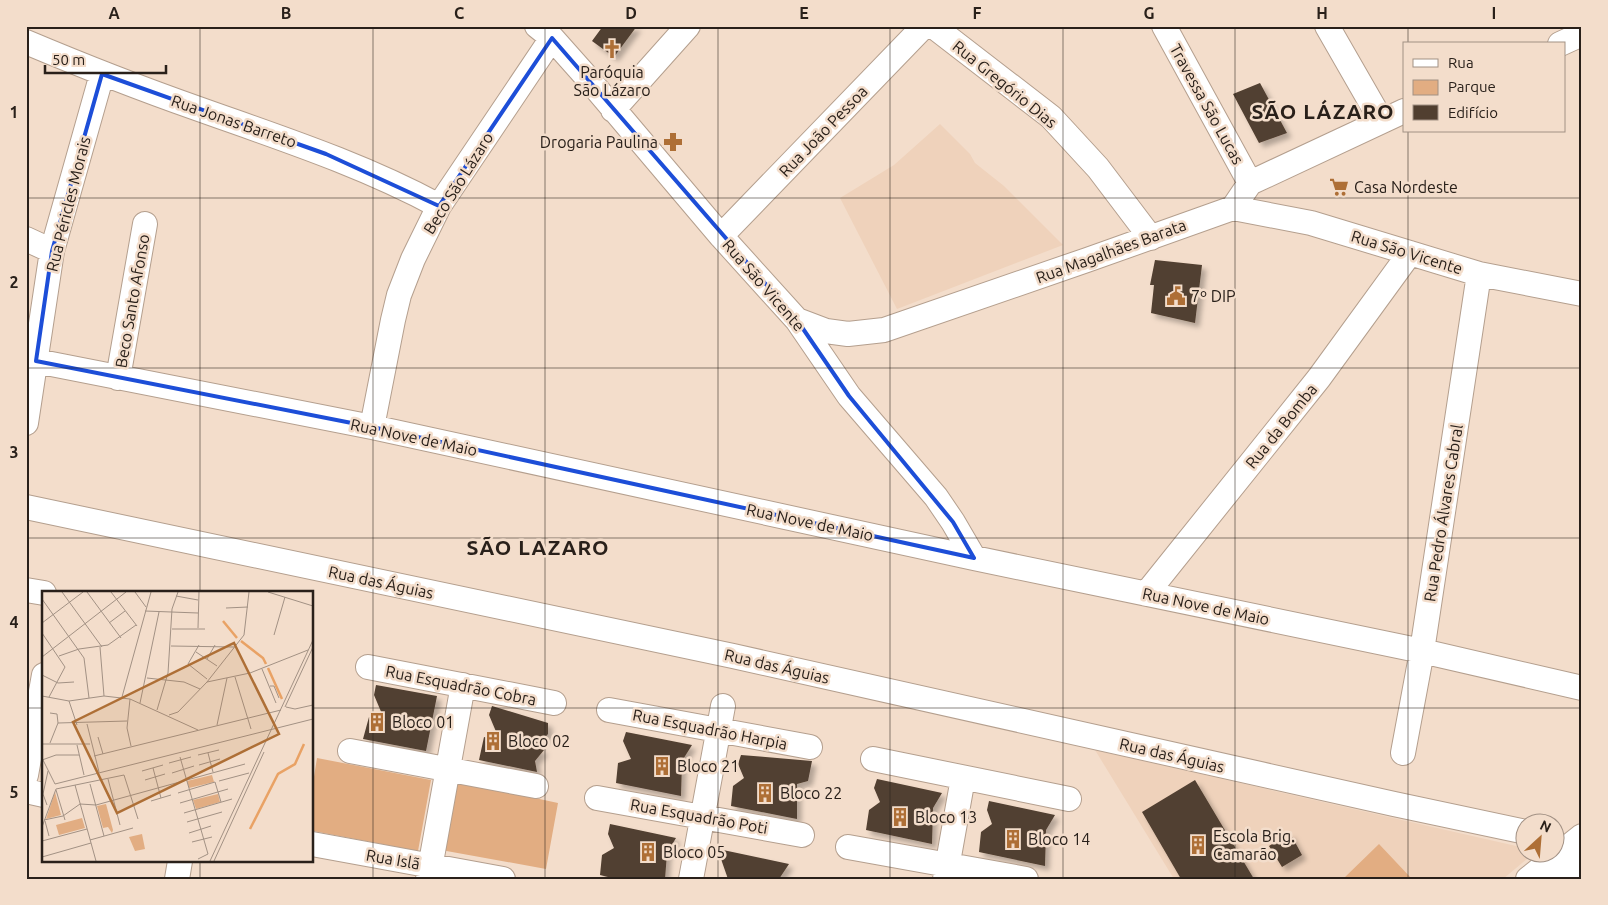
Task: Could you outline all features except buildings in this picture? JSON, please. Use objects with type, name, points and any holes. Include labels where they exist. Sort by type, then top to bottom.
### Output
[{"type":"street","points":[[613,110],[688,26]]},
{"type":"street","name":"Rua João Pessoa","points":[[721,236],[924,26]]},
{"type":"street","name":"Rua Gregório Dias","points":[[933,26],[1051,117],[1098,168],[1151,238]]},
{"type":"street","name":"Travessa São Lucas","points":[[1164,26],[1250,182]]},
{"type":"street","points":[[1327,26],[1381,120]]},
{"type":"street","name":"Rua São Vicente","points":[[544,32],[721,236],[797,320],[849,396],[936,497],[974,558]]},
{"type":"street","name":"Beco São Lázaro","points":[[372,427],[399,295],[414,259],[439,206],[544,32]]},
{"type":"street","points":[[1564,42],[1582,34]]},
{"type":"street","name":"Rua Jonas Barreto","points":[[26,42],[102,74],[326,154],[374,174],[439,206]]},
{"type":"street","name":"Rua Péricles Morais","points":[[26,424],[52,251],[102,74]]},
{"type":"street","points":[[1233,208],[1250,182],[1403,111]]},
{"type":"street","name":"Rua São Vicente","points":[[1233,208],[1311,223],[1479,274],[1582,294]]},
{"type":"street","name":"Rua Magalhães Barata","points":[[797,320],[826,331],[848,334],[884,330],[1233,208]]},
{"type":"street","name":"Beco Santo Afonso","points":[[118,378],[145,224]]},
{"type":"street","points":[[26,239],[52,251]]},
{"type":"street","name":"Rua da Bomba","points":[[1146,594],[1319,378],[1410,253]]},
{"type":"street","name":"Rua Pedro Álvares Cabral","points":[[1403,753],[1422,651],[1479,274]]},
{"type":"street","name":"Rua Nove de Maio","points":[[36,361],[372,427],[974,558],[1422,651],[1582,688]]},
{"type":"street","name":"Rua das Águias","points":[[26,507],[723,654],[1374,800],[1516,830]]},
{"type":"street","points":[[26,590],[42,593]]},
{"type":"street","name":"Rua Esquadrão Cobra","points":[[368,667],[554,703]]},
{"type":"street","points":[[429,872],[463,685]]},
{"type":"street","points":[[26,775],[42,686]]},
{"type":"street","points":[[690,879],[723,706]]},
{"type":"street","name":"Rua Esquadrão Harpia","points":[[609,710],[810,748]]},
{"type":"street","points":[[350,751],[536,786]]},
{"type":"street","points":[[873,759],[1069,799]]},
{"type":"street","points":[[947,872],[964,778]]},
{"type":"street","points":[[26,791],[42,795]]},
{"type":"street","name":"Rua Esquadrão Poti","points":[[597,798],[802,835]]},
{"type":"street","name":"Rua Islã","points":[[314,844],[429,872],[503,879]]},
{"type":"street","points":[[1528,879],[1575,845]]},
{"type":"street","points":[[1562,879],[1575,845]]},
{"type":"street","points":[[848,847],[947,872],[1026,879]]},
{"type":"street","points":[[177,879],[180,862]]},
{"type":"highlighted area","points":[[552,38],[797,320],[849,396],[953,522],[974,558],[372,427],[36,361],[52,251],[102,74],[326,154],[439,206]]},
{"type":"shaded area","points":[[940,124],[970,154],[975,163],[1004,186],[1063,245],[897,309],[840,198],[894,165]]},
{"type":"shaded area","points":[[1095,750],[1516,846],[1516,862],[1523,862],[1503,879],[1174,879]]},
{"type":"green space","points":[[317,758],[431,780],[418,851],[314,831],[314,777]]},
{"type":"green space","points":[[456,781],[558,803],[546,869],[441,850]]},
{"type":"green space","points":[[1379,844],[1412,879],[1343,879]]},
{"type":"place","name":"Paróquia São Lázaro","points":[[612,49]]},
{"type":"place","name":"Drogaria Paulina","points":[[673,142]]},
{"type":"place","name":"Casa Nordeste","points":[[1339,187]]},
{"type":"place","name":"7º DIP","points":[[1176,296]]},
{"type":"place","name":"Bloco 01","points":[[377,722]]},
{"type":"place","name":"Bloco 02","points":[[493,741]]},
{"type":"place","name":"Bloco 21","points":[[662,766]]},
{"type":"place","name":"Bloco 22","points":[[765,793]]},
{"type":"place","name":"Bloco 13","points":[[900,817]]},
{"type":"place","name":"Bloco 14","points":[[1013,839]]},
{"type":"place","name":"Escola Brig. Camarão","points":[[1198,845]]},
{"type":"place","name":"Bloco 05","points":[[648,852]]},
{"type":"district","name":"SÃO LÁZARO","points":[[1323,112]]},
{"type":"district","name":"SÃO LAZARO","points":[[538,548]]}]
